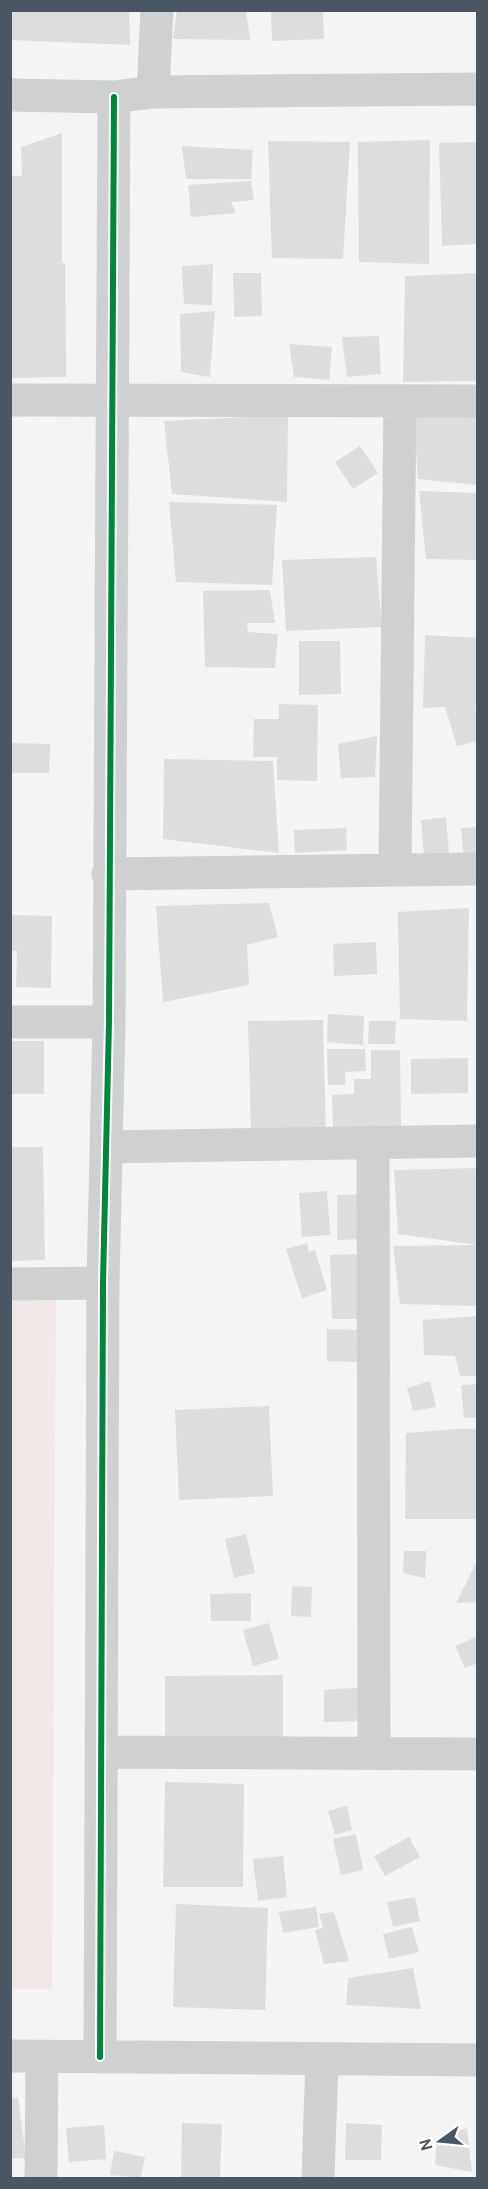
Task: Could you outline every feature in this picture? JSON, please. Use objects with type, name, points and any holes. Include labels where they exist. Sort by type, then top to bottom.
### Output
[{"type":"street","points":[[153,92],[157,10]]},
{"type":"street","points":[[10,95],[114,97],[153,92],[477,89]]},
{"type":"street","points":[[100,2057],[103,1752],[103,1283],[109,1022],[114,97]]},
{"type":"street","points":[[10,400],[477,401]]},
{"type":"street","points":[[395,870],[400,401]]},
{"type":"street","points":[[108,874],[477,869]]},
{"type":"street","points":[[10,1022],[109,1022]]},
{"type":"street","points":[[106,1147],[477,1140]]},
{"type":"street","points":[[373,1142],[374,1754]]},
{"type":"street","points":[[10,1284],[103,1283]]},
{"type":"street","points":[[103,1752],[477,1754]]},
{"type":"street","points":[[10,2056],[477,2060]]},
{"type":"street","points":[[41,2178],[42,2057]]},
{"type":"street","points":[[318,2178],[322,2058]]},
{"type":"shaded area","points":[[11,1297],[56,1297],[52,1989],[11,1989]]},
{"type":"building","points":[[10,10],[129,10],[130,45],[10,40]]},
{"type":"building","points":[[177,10],[246,10],[250,40],[173,39]]},
{"type":"building","points":[[271,10],[323,10],[324,39],[272,41]]},
{"type":"building","points":[[62,133],[62,262],[56,262],[65,263],[66,377],[10,378],[10,176],[22,176],[21,147]]},
{"type":"building","points":[[430,140],[429,264],[359,262],[358,142]]},
{"type":"building","points":[[268,141],[350,142],[343,259],[272,258]]},
{"type":"building","points":[[478,142],[478,244],[442,246],[439,143]]},
{"type":"building","points":[[182,146],[253,150],[251,179],[186,179]]},
{"type":"building","points":[[251,181],[254,200],[231,202],[236,213],[191,217],[188,185]]},
{"type":"building","points":[[213,264],[212,305],[184,304],[182,266]]},
{"type":"building","points":[[233,273],[261,273],[262,316],[234,317]]},
{"type":"building","points":[[478,273],[478,381],[403,382],[405,276]]},
{"type":"building","points":[[215,311],[210,377],[181,372],[180,314]]},
{"type":"building","points":[[379,336],[381,374],[347,377],[342,337]]},
{"type":"building","points":[[289,344],[332,347],[329,380],[294,377]]},
{"type":"building","points":[[413,410],[478,413],[478,485],[418,479]]},
{"type":"building","points":[[288,415],[287,502],[172,494],[164,421]]},
{"type":"building","points":[[360,446],[378,473],[353,489],[335,462]]},
{"type":"building","points":[[419,491],[478,493],[478,560],[426,559]]},
{"type":"building","points":[[169,502],[277,505],[272,585],[176,582]]},
{"type":"building","points":[[376,557],[382,627],[286,631],[282,560]]},
{"type":"building","points":[[270,590],[275,623],[247,623],[248,632],[278,634],[275,668],[205,667],[203,591]]},
{"type":"building","points":[[425,635],[478,638],[478,705],[475,705],[478,741],[457,746],[445,707],[423,708]]},
{"type":"building","points":[[299,641],[340,641],[341,694],[299,695]]},
{"type":"building","points":[[279,704],[318,705],[317,781],[277,780],[277,757],[253,757],[254,719],[279,719]]},
{"type":"building","points":[[377,736],[375,777],[341,778],[338,744]]},
{"type":"building","points":[[10,743],[50,744],[49,773],[10,773]]},
{"type":"building","points":[[164,759],[273,761],[279,853],[163,839]]},
{"type":"building","points":[[446,817],[449,853],[424,855],[421,820]]},
{"type":"building","points":[[478,827],[478,857],[464,858],[461,828]]},
{"type":"building","points":[[346,828],[347,850],[295,853],[294,830]]},
{"type":"building","points":[[269,903],[278,937],[247,945],[249,985],[163,1002],[156,906]]},
{"type":"building","points":[[469,908],[467,1021],[400,1019],[398,912]]},
{"type":"building","points":[[10,915],[52,916],[51,988],[16,987],[17,951],[10,951]]},
{"type":"building","points":[[376,942],[377,974],[334,976],[333,944]]},
{"type":"building","points":[[328,1014],[364,1016],[363,1045],[327,1042]]},
{"type":"building","points":[[323,1020],[326,1135],[251,1137],[248,1021]]},
{"type":"building","points":[[369,1021],[396,1021],[395,1044],[368,1044]]},
{"type":"building","points":[[10,1041],[44,1041],[44,1094],[10,1094]]},
{"type":"building","points":[[327,1049],[365,1049],[366,1071],[345,1072],[345,1085],[328,1085]]},
{"type":"building","points":[[371,1050],[400,1050],[401,1127],[333,1128],[332,1095],[354,1094],[354,1079],[371,1079]]},
{"type":"building","points":[[468,1058],[468,1093],[411,1094],[411,1059]]},
{"type":"building","points":[[10,1147],[43,1147],[45,1260],[10,1261]]},
{"type":"building","points":[[478,1168],[478,1245],[398,1234],[394,1170]]},
{"type":"building","points":[[327,1191],[330,1235],[302,1237],[299,1193]]},
{"type":"building","points":[[363,1194],[364,1239],[337,1240],[337,1195]]},
{"type":"building","points":[[307,1243],[309,1252],[315,1250],[327,1290],[302,1298],[286,1249]]},
{"type":"building","points":[[478,1245],[478,1306],[400,1304],[393,1246]]},
{"type":"building","points":[[362,1254],[363,1319],[332,1319],[330,1255]]},
{"type":"building","points":[[478,1316],[478,1376],[460,1376],[455,1356],[424,1355],[423,1320]]},
{"type":"building","points":[[327,1329],[363,1330],[362,1362],[327,1361]]},
{"type":"building","points":[[430,1381],[436,1407],[413,1411],[407,1388]]},
{"type":"building","points":[[478,1384],[478,1417],[464,1418],[461,1385]]},
{"type":"building","points":[[269,1406],[273,1496],[179,1500],[175,1410]]},
{"type":"building","points":[[478,1429],[478,1519],[405,1519],[406,1433]]},
{"type":"building","points":[[246,1534],[255,1573],[234,1578],[225,1539]]},
{"type":"building","points":[[404,1551],[426,1551],[425,1578],[403,1573]]},
{"type":"building","points":[[478,1564],[478,1602],[456,1603],[475,1565]]},
{"type":"building","points":[[292,1586],[312,1587],[311,1617],[291,1616]]},
{"type":"building","points":[[251,1593],[251,1621],[211,1621],[210,1594]]},
{"type":"building","points":[[269,1623],[279,1659],[253,1666],[243,1630]]},
{"type":"building","points":[[478,1636],[478,1663],[465,1668],[455,1646]]},
{"type":"building","points":[[283,1675],[283,1746],[165,1747],[165,1676]]},
{"type":"building","points":[[368,1687],[366,1721],[324,1722],[324,1690]]},
{"type":"building","points":[[165,1782],[244,1784],[243,1887],[163,1887]]},
{"type":"building","points":[[347,1806],[352,1830],[335,1835],[328,1811]]},
{"type":"building","points":[[356,1834],[363,1870],[341,1875],[333,1839]]},
{"type":"building","points":[[409,1837],[420,1857],[385,1876],[374,1856]]},
{"type":"building","points":[[283,1856],[287,1897],[258,1901],[253,1859]]},
{"type":"building","points":[[415,1897],[420,1921],[393,1927],[387,1902]]},
{"type":"building","points":[[176,1904],[268,1908],[265,2010],[173,2007]]},
{"type":"building","points":[[316,1907],[319,1927],[283,1933],[279,1912]]},
{"type":"building","points":[[334,1912],[349,1961],[324,1964],[315,1930],[323,1928],[319,1914]]},
{"type":"building","points":[[412,1927],[419,1952],[389,1959],[383,1934]]},
{"type":"building","points":[[413,1968],[421,2009],[346,2005],[348,1978]]},
{"type":"building","points":[[18,2097],[26,2158],[10,2159],[10,2099]]},
{"type":"building","points":[[182,2123],[222,2124],[220,2178],[181,2178]]},
{"type":"building","points":[[346,2123],[382,2125],[381,2160],[345,2160]]},
{"type":"building","points":[[104,2125],[106,2159],[69,2162],[66,2128]]},
{"type":"building","points":[[467,2128],[472,2172],[435,2165],[437,2138]]},
{"type":"building","points":[[114,2151],[145,2157],[141,2178],[110,2175]]},
{"type":"cycle path","points":[[100,2057],[103,1283],[109,1022],[114,97]]}]
